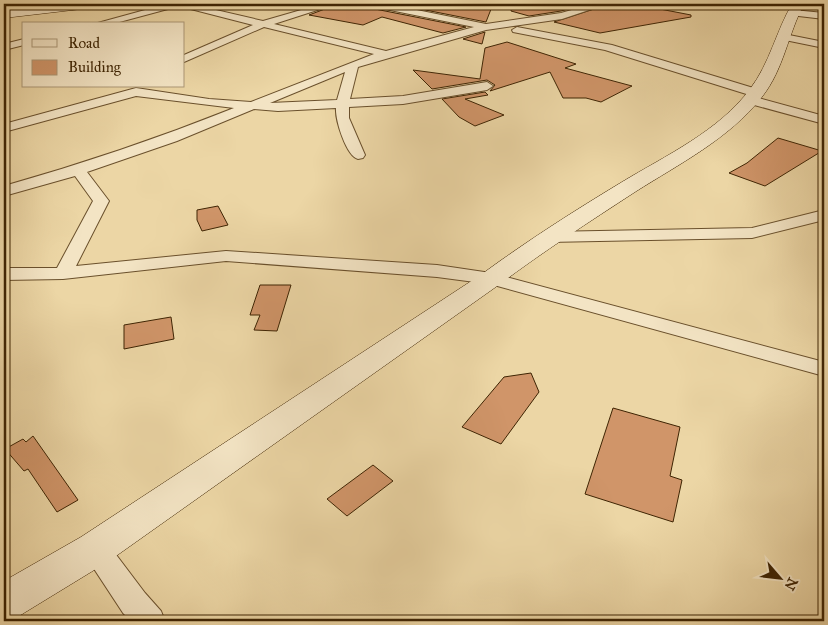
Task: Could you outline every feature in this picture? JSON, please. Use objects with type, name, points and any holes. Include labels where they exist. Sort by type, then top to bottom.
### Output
[{"type":"street","points":[[4,14],[90,4]]},
{"type":"street","points":[[107,22],[179,4],[386,54]]},
{"type":"street","points":[[185,59],[262,25],[292,14],[332,4]]},
{"type":"street","points":[[375,4],[485,27],[578,39],[614,48],[824,120]]},
{"type":"street","points":[[411,10],[423,4]]},
{"type":"street","points":[[4,191],[78,170],[172,138],[353,65],[386,54],[485,27],[562,16],[602,4]]},
{"type":"street","points":[[4,603],[95,549],[490,279],[548,236],[700,143],[736,115],[754,96],[773,66],[796,8],[824,16]]},
{"type":"street","points":[[238,19],[292,14]]},
{"type":"street","points":[[784,37],[824,45]]},
{"type":"street","points":[[4,47],[22,42]]},
{"type":"street","points":[[353,65],[342,104],[342,118],[358,155]]},
{"type":"street","points":[[4,128],[139,89],[166,98],[246,107],[403,100],[487,86]]},
{"type":"street","points":[[63,273],[101,202],[78,170]]},
{"type":"street","points":[[548,236],[752,233],[824,215]]},
{"type":"street","points":[[4,274],[63,273],[226,256],[437,271],[490,279],[824,369]]},
{"type":"street","points":[[95,549],[134,603],[150,621]]},
{"type":"building","points":[[338,4],[369,4],[375,9],[466,27],[443,33],[382,17],[363,25],[309,15]]},
{"type":"building","points":[[395,4],[493,4],[486,22]]},
{"type":"building","points":[[512,4],[587,4],[561,11],[529,16],[511,11]]},
{"type":"building","points":[[609,4],[634,4],[691,15],[691,17],[600,33],[554,22]]},
{"type":"building","points":[[485,32],[482,44],[463,39]]},
{"type":"building","points":[[507,42],[576,64],[565,68],[632,86],[601,102],[586,98],[563,98],[550,72],[490,91],[495,85],[487,80],[432,89],[413,70],[480,79],[485,48]]},
{"type":"building","points":[[485,92],[488,95],[465,99],[504,115],[475,126],[459,117],[442,99]]},
{"type":"building","points":[[778,138],[822,151],[765,186],[729,173],[747,163]]},
{"type":"building","points":[[218,206],[228,225],[202,231],[197,220],[197,210]]},
{"type":"building","points":[[260,285],[291,285],[277,331],[254,330],[260,315],[250,315]]},
{"type":"building","points":[[171,317],[174,339],[124,349],[124,325]]},
{"type":"building","points":[[531,373],[539,392],[501,444],[462,427],[504,377]]},
{"type":"building","points":[[613,408],[680,427],[670,476],[682,480],[673,522],[585,494]]},
{"type":"building","points":[[33,436],[78,500],[57,512],[28,469],[24,471],[5,449],[23,439],[26,442]]},
{"type":"building","points":[[373,465],[393,481],[347,516],[327,499]]}]
